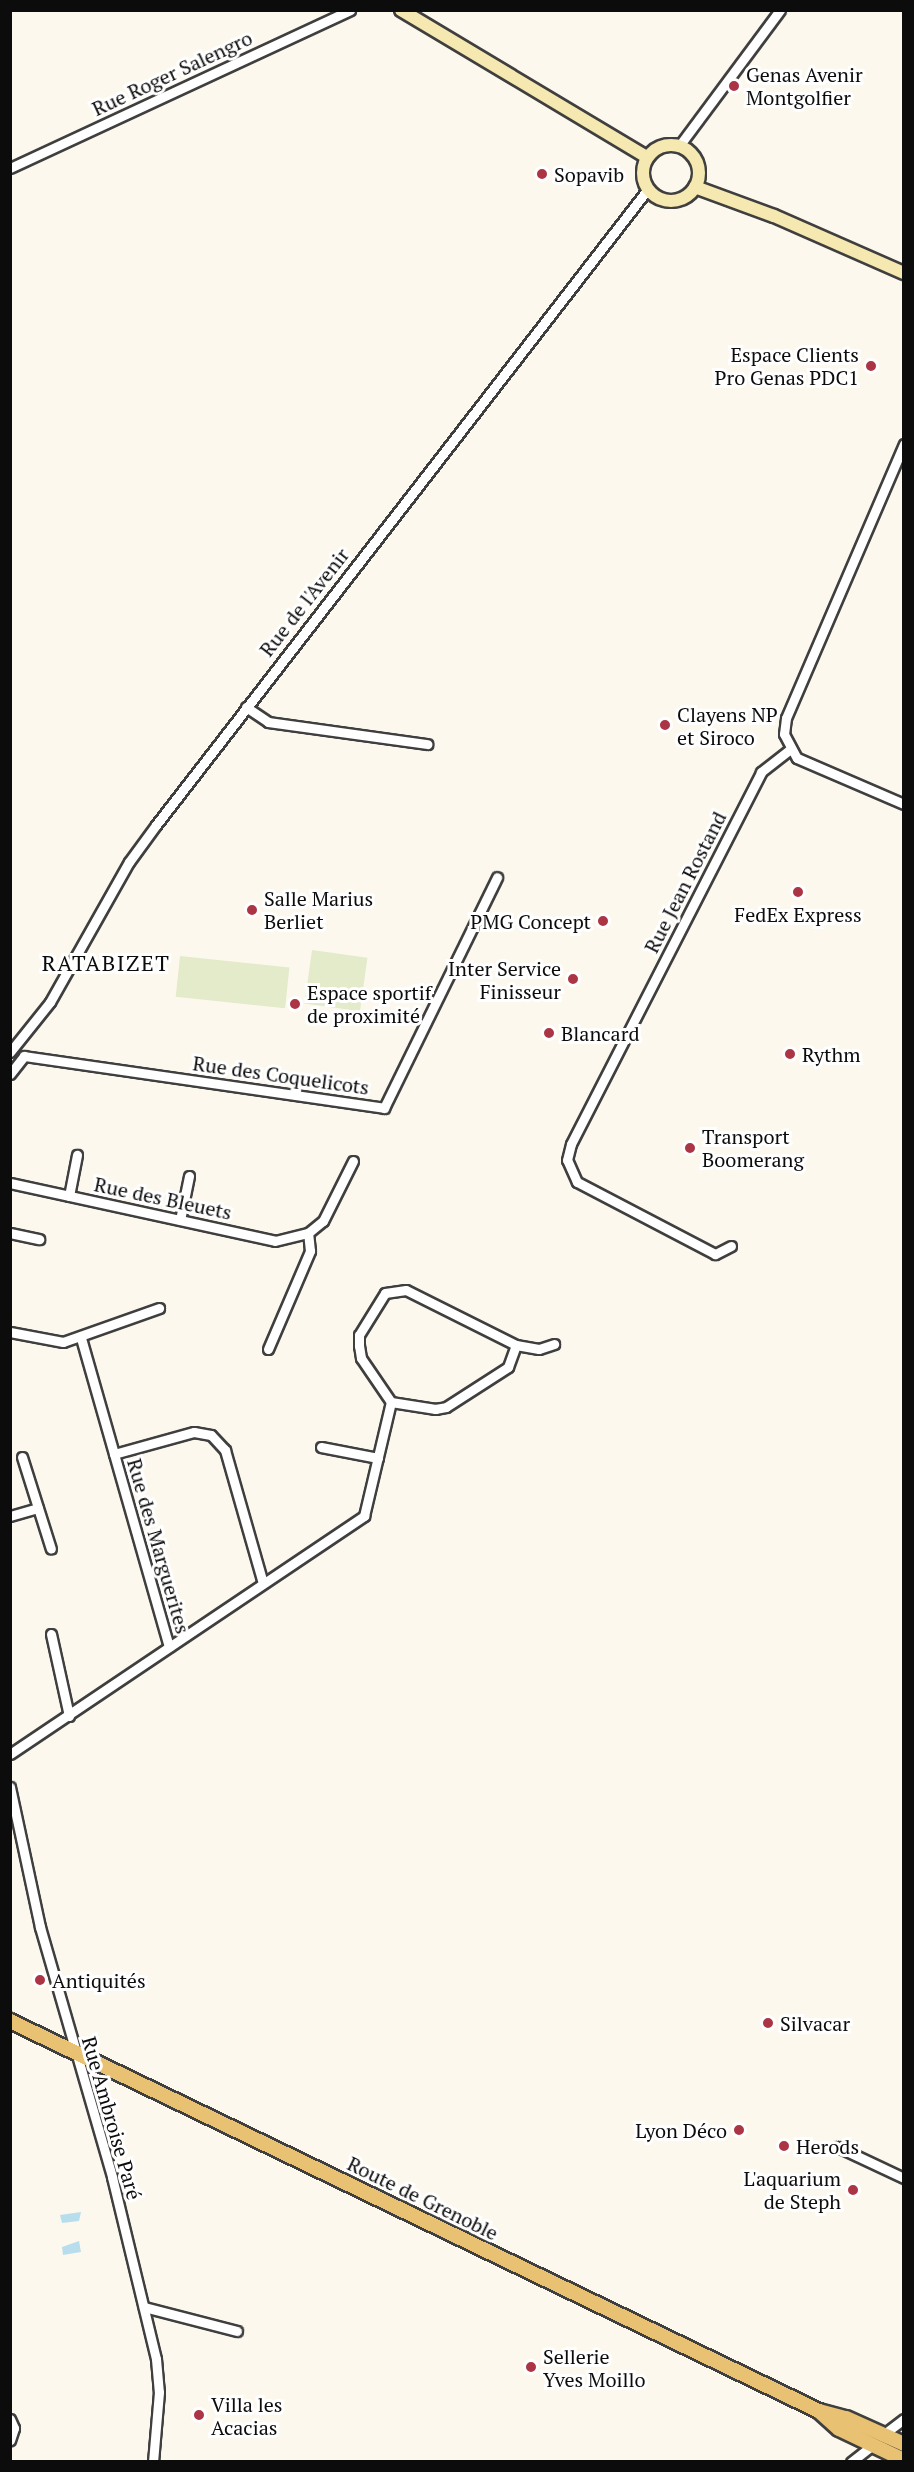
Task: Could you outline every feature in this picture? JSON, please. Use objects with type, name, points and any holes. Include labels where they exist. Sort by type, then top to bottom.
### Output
[{"type":"main road","name":"Route de Grenoble","points":[[10,2021],[819,2411],[846,2418],[903,2444]]},
{"type":"main road","name":"Route de Grenoble","points":[[819,2411],[839,2429],[903,2460]]},
{"type":"street","points":[[324,22],[327,10]]},
{"type":"street","name":"Rue Roger Salengro","points":[[10,168],[350,10]]},
{"type":"street","points":[[401,10],[647,157]]},
{"type":"street","points":[[416,10],[422,22]]},
{"type":"street","points":[[679,146],[780,10]]},
{"type":"street","points":[[679,146],[697,162],[695,187],[676,200],[660,199],[648,189],[643,173],[647,157],[658,148],[679,146]]},
{"type":"street","points":[[695,187],[774,216],[903,273]]},
{"type":"street","name":"Rue de l'Avenir","points":[[10,1052],[50,1002],[129,862],[246,707],[648,189]]},
{"type":"street","points":[[903,444],[786,718],[784,734],[790,749],[808,764],[903,804]]},
{"type":"street","points":[[246,707],[268,722],[427,744]]},
{"type":"street","name":"Rue Jean Rostand","points":[[731,1246],[715,1254],[577,1182],[567,1160],[571,1144],[761,772],[790,749]]},
{"type":"street","name":"Rue des Coquelicots","points":[[10,1074],[24,1056],[384,1108],[497,877]]},
{"type":"street","points":[[69,1196],[77,1155]]},
{"type":"street","points":[[268,1349],[310,1251],[308,1233],[323,1221],[353,1161]]},
{"type":"street","points":[[180,1220],[189,1176]]},
{"type":"street","name":"Rue des Bleuets","points":[[10,1183],[275,1241],[308,1233]]},
{"type":"street","points":[[10,1233],[39,1239]]},
{"type":"street","points":[[263,1582],[364,1516],[391,1402],[362,1358],[358,1346],[359,1335],[386,1293],[406,1290],[516,1345],[539,1349],[554,1344]]},
{"type":"street","points":[[10,1332],[63,1342],[81,1338],[159,1308]]},
{"type":"street","name":"Rue des Marguerites","points":[[81,1338],[169,1647]]},
{"type":"street","points":[[391,1402],[435,1409],[446,1407],[508,1367],[516,1345]]},
{"type":"street","name":"Rue des Marguerites","points":[[10,1754],[263,1582],[225,1450],[211,1435],[194,1432],[114,1454]]},
{"type":"street","points":[[321,1447],[378,1458]]},
{"type":"street","points":[[22,1457],[51,1549]]},
{"type":"street","points":[[10,1516],[38,1508]]},
{"type":"street","points":[[51,1634],[69,1716]]},
{"type":"street","name":"Rue Ambroise Paré","points":[[10,1787],[40,1927],[74,2052],[112,2177],[144,2307],[158,2379],[153,2462]]},
{"type":"street","points":[[838,2147],[903,2178]]},
{"type":"street","points":[[144,2307],[237,2331]]},
{"type":"street","points":[[10,2419],[14,2428],[10,2440]]},
{"type":"street","points":[[884,2434],[903,2419]]},
{"type":"street","points":[[852,2462],[873,2445]]},
{"type":"green space","points":[[312,950],[367,958],[360,1011],[304,1003]]},
{"type":"green space","points":[[180,956],[289,967],[285,1008],[176,997]]},
{"type":"water","points":[[81,2212],[79,2221],[62,2223],[60,2215]]},
{"type":"water","points":[[79,2241],[81,2252],[63,2255],[62,2247]]},
{"type":"place","name":"Genas Avenir Montgolfier","points":[[734,86]]},
{"type":"place","name":"Sopavib","points":[[542,174]]},
{"type":"place","name":"Espace Clients Pro Genas PDC1","points":[[871,366]]},
{"type":"place","name":"Clayens NP et Siroco","points":[[665,725]]},
{"type":"place","name":"FedEx Express","points":[[798,892]]},
{"type":"place","name":"Salle Marius Berliet","points":[[252,910]]},
{"type":"place","name":"PMG Concept","points":[[603,921]]},
{"type":"place","name":"Inter Service Finisseur","points":[[573,979]]},
{"type":"place","name":"Espace sportif de proximité","points":[[295,1004]]},
{"type":"place","name":"Blancard","points":[[549,1033]]},
{"type":"place","name":"Rythm","points":[[790,1054]]},
{"type":"place","name":"Transport Boomerang","points":[[690,1148]]},
{"type":"place","name":"Antiquités","points":[[40,1980]]},
{"type":"place","name":"Silvacar","points":[[768,2023]]},
{"type":"place","name":"Lyon Déco","points":[[739,2130]]},
{"type":"place","name":"Herods","points":[[784,2146]]},
{"type":"place","name":"L'aquarium de Steph","points":[[853,2190]]},
{"type":"place","name":"Sellerie Yves Moillo","points":[[531,2367]]},
{"type":"place","name":"Villa les Acacias","points":[[199,2415]]},
{"type":"district","name":"RATABIZET","points":[[106,963]]}]
